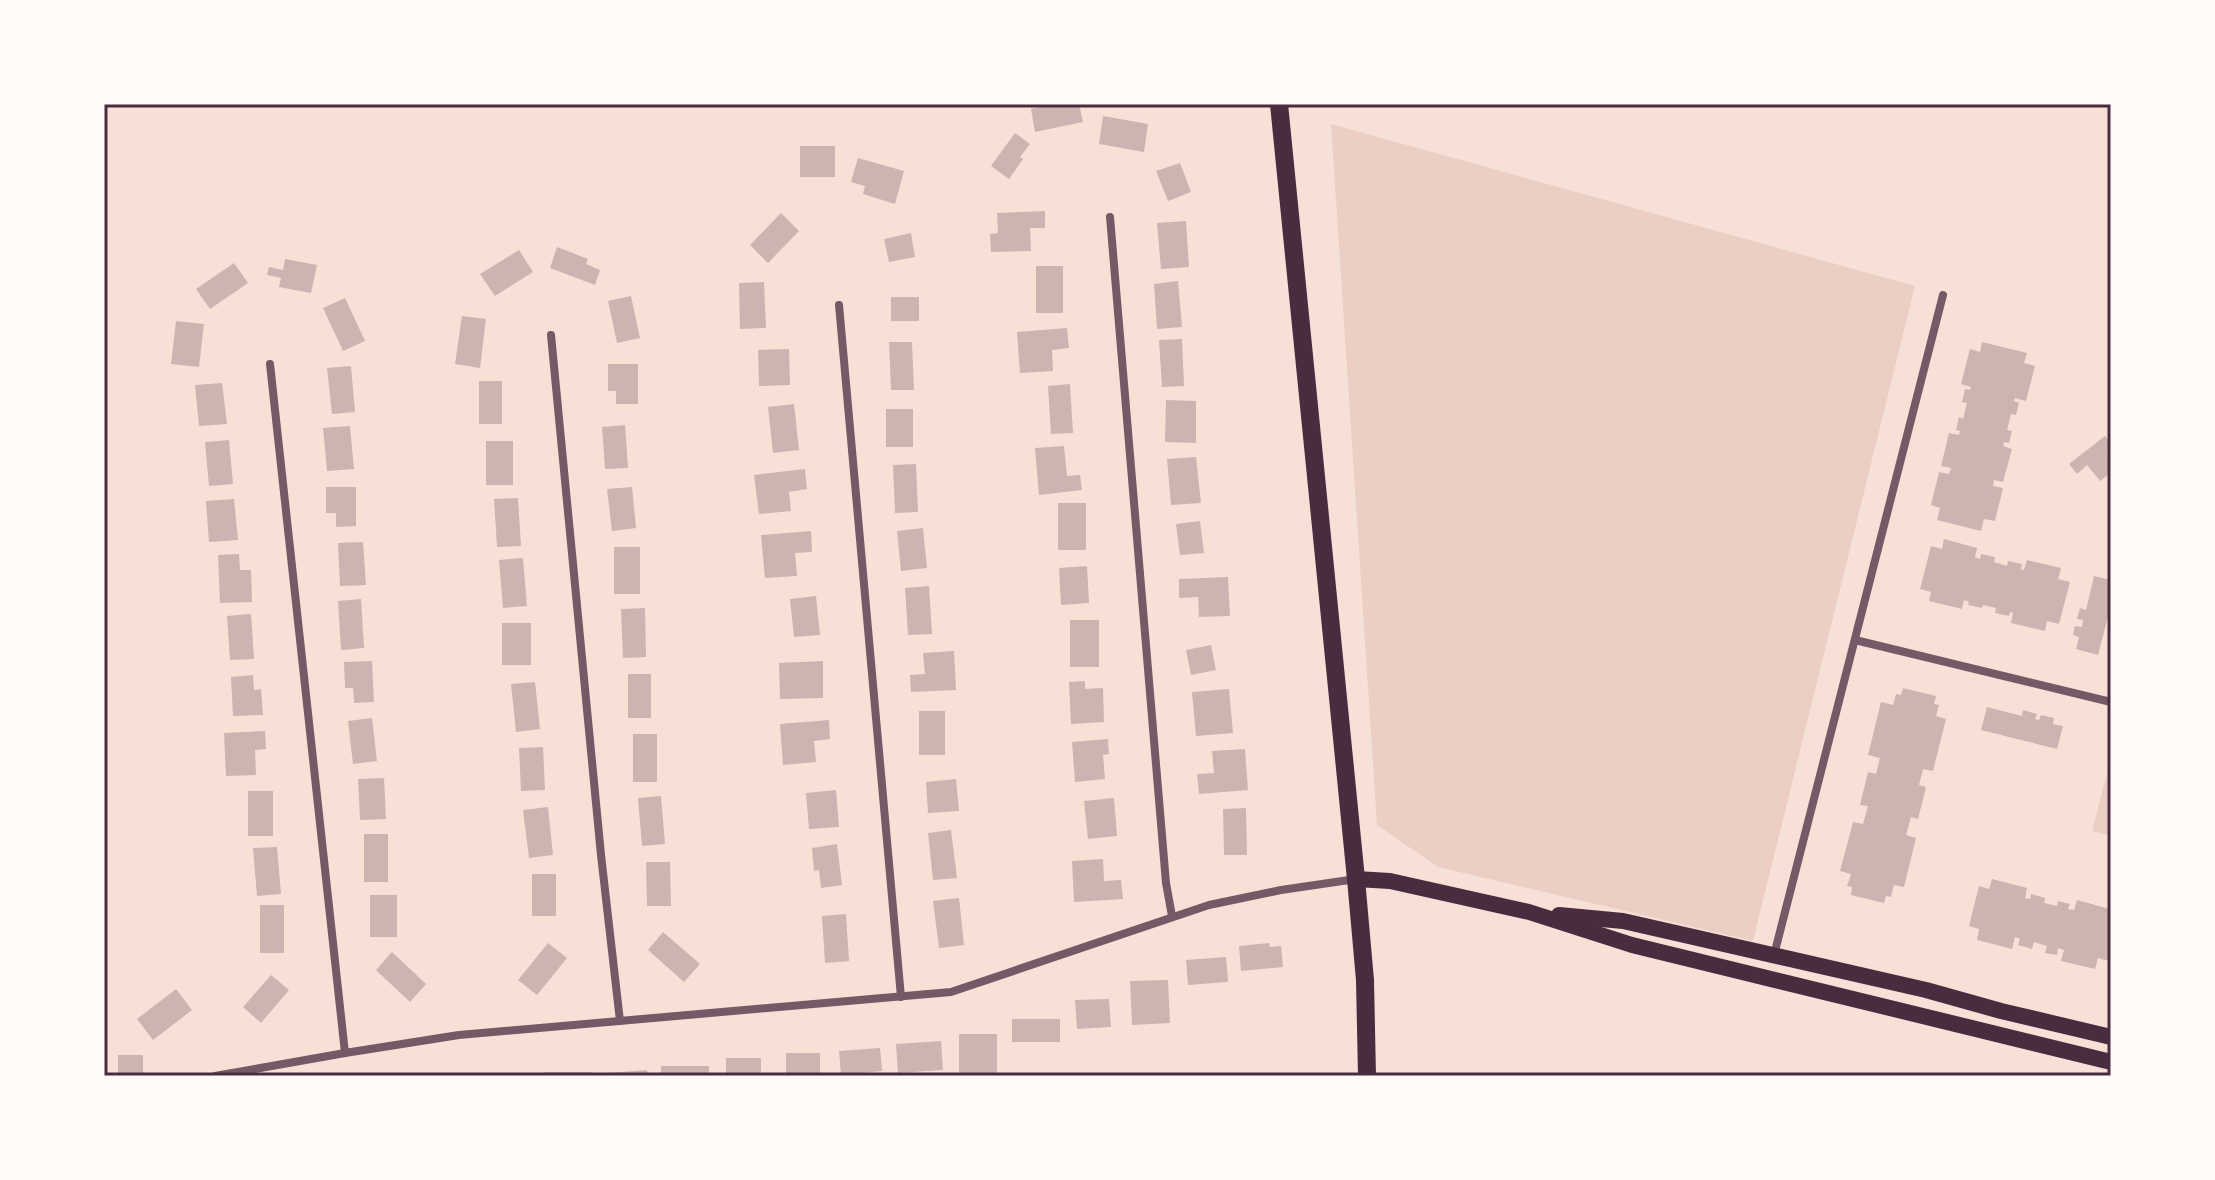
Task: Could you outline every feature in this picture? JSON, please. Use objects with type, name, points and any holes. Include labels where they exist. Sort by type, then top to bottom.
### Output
[{"type":"main road","points":[[1279,104],[1356,879],[1365,980],[1367,1076]]},
{"type":"main road","points":[[1356,879],[1390,881],[1529,912],[1632,945],[2111,1062]]},
{"type":"main road","points":[[1529,912],[1623,921],[1926,990],[2111,1037]]},
{"type":"street","points":[[1110,217],[1166,883],[1172,916]]},
{"type":"street","points":[[1774,955],[1943,295]]},
{"type":"street","points":[[839,305],[901,997]]},
{"type":"street","points":[[551,335],[602,869],[620,1021]]},
{"type":"street","points":[[270,364],[345,1053]]},
{"type":"street","points":[[1855,640],[2111,702]]},
{"type":"street","points":[[215,1076],[459,1035],[951,992],[1172,916],[1236,898],[1356,879]]},
{"type":"shaded area","points":[[1331,124],[1915,286],[1753,941],[1438,867],[1377,825]]},
{"type":"shaded area","points":[[2111,758],[2111,836],[2092,831]]},
{"type":"building","points":[[1055,104],[1079,104],[1083,122],[1035,132],[1031,109]]},
{"type":"building","points":[[1103,116],[1148,124],[1144,152],[1099,144]]},
{"type":"building","points":[[1015,133],[1030,144],[1009,179],[991,166]]},
{"type":"building","points":[[800,146],[835,146],[835,177],[800,177]]},
{"type":"building","points":[[858,158],[904,171],[895,204],[863,194],[865,186],[851,182]]},
{"type":"building","points":[[1180,163],[1191,192],[1168,201],[1156,171]]},
{"type":"building","points":[[1045,211],[1045,228],[1030,228],[1031,251],[991,252],[990,234],[998,233],[997,213]]},
{"type":"building","points":[[781,213],[799,231],[768,263],[750,245]]},
{"type":"building","points":[[1186,221],[1189,267],[1161,269],[1157,223]]},
{"type":"building","points":[[911,233],[915,257],[889,262],[884,239]]},
{"type":"building","points":[[557,247],[588,259],[586,264],[600,270],[595,285],[550,268]]},
{"type":"building","points":[[519,250],[533,272],[495,296],[480,274]]},
{"type":"building","points":[[285,259],[317,265],[311,293],[279,287],[281,278],[267,275],[269,267],[283,270]]},
{"type":"building","points":[[234,263],[248,283],[210,309],[196,289]]},
{"type":"building","points":[[1036,266],[1063,266],[1063,313],[1036,313]]},
{"type":"building","points":[[1178,281],[1182,327],[1157,329],[1154,284]]},
{"type":"building","points":[[764,282],[766,328],[740,329],[739,283]]},
{"type":"building","points":[[631,296],[640,338],[617,343],[608,301]]},
{"type":"building","points":[[891,297],[919,297],[919,321],[891,321]]},
{"type":"building","points":[[345,298],[365,341],[343,351],[323,308]]},
{"type":"building","points":[[462,316],[486,319],[480,368],[455,364]]},
{"type":"building","points":[[176,321],[204,324],[199,367],[171,364]]},
{"type":"building","points":[[1067,328],[1069,348],[1052,350],[1053,371],[1020,373],[1017,332]]},
{"type":"building","points":[[1182,339],[1184,386],[1162,387],[1159,340]]},
{"type":"building","points":[[889,342],[912,342],[914,390],[891,390]]},
{"type":"building","points":[[1982,342],[2027,353],[2024,363],[2035,366],[2026,401],[2015,398],[2014,401],[2019,403],[2016,415],[2011,414],[2007,430],[2012,431],[2009,443],[2004,442],[2003,446],[2012,449],[2003,482],[1994,480],[1993,486],[2003,488],[1995,521],[1984,519],[1981,531],[1937,520],[1940,508],[1931,505],[1939,472],[1949,474],[1951,468],[1941,466],[1949,433],[1959,435],[1960,431],[1956,430],[1959,417],[1963,419],[1967,403],[1962,402],[1965,389],[1970,390],[1971,387],[1961,384],[1970,349],[1980,352]]},
{"type":"building","points":[[789,349],[790,385],[759,386],[758,350]]},
{"type":"building","points":[[608,364],[638,364],[638,404],[616,404],[616,391],[608,391]]},
{"type":"building","points":[[351,366],[355,412],[332,414],[327,368]]},
{"type":"building","points":[[479,381],[502,381],[502,424],[479,424]]},
{"type":"building","points":[[222,383],[227,424],[199,426],[195,385]]},
{"type":"building","points":[[1070,384],[1073,433],[1051,434],[1048,386]]},
{"type":"building","points":[[1166,400],[1196,401],[1196,443],[1165,442]]},
{"type":"building","points":[[794,404],[799,450],[773,453],[768,407]]},
{"type":"building","points":[[886,409],[913,409],[913,447],[886,447]]},
{"type":"building","points":[[625,425],[628,468],[605,469],[602,427]]},
{"type":"building","points":[[350,426],[354,469],[327,471],[323,428]]},
{"type":"building","points":[[2105,436],[2111,443],[2107,450],[2111,455],[2111,476],[2109,474],[2100,481],[2087,465],[2077,474],[2069,464]]},
{"type":"building","points":[[229,440],[233,484],[209,486],[205,442]]},
{"type":"building","points":[[486,441],[513,441],[513,485],[486,485]]},
{"type":"building","points":[[1064,446],[1067,476],[1080,475],[1082,490],[1039,495],[1035,448]]},
{"type":"building","points":[[1196,457],[1201,503],[1171,505],[1167,459]]},
{"type":"building","points":[[916,464],[918,512],[895,513],[893,465]]},
{"type":"building","points":[[805,469],[807,489],[789,492],[791,511],[759,514],[754,475]]},
{"type":"building","points":[[326,487],[356,487],[356,526],[336,527],[336,513],[326,513]]},
{"type":"building","points":[[632,487],[636,528],[612,531],[607,489]]},
{"type":"building","points":[[518,498],[521,546],[497,547],[494,499]]},
{"type":"building","points":[[234,499],[238,540],[209,542],[206,501]]},
{"type":"building","points":[[1058,503],[1086,503],[1086,550],[1058,550]]},
{"type":"building","points":[[1200,521],[1204,553],[1180,555],[1176,524]]},
{"type":"building","points":[[923,528],[927,568],[901,571],[897,531]]},
{"type":"building","points":[[811,531],[812,552],[795,553],[797,576],[765,578],[761,535]]},
{"type":"building","points":[[1944,539],[1977,548],[1975,557],[1980,559],[1981,554],[1995,557],[1994,562],[2007,566],[2008,561],[2022,564],[2021,569],[2024,570],[2027,560],[2061,568],[2058,579],[2070,582],[2059,624],[2047,621],[2045,631],[2011,623],[2013,613],[2010,612],[2009,616],[1995,613],[1996,608],[1968,605],[1969,602],[1964,600],[1962,609],[1929,601],[1931,592],[1920,589],[1931,546],[1942,549]]},
{"type":"building","points":[[363,542],[366,585],[340,586],[338,543]]},
{"type":"building","points":[[614,547],[640,547],[640,594],[614,594]]},
{"type":"building","points":[[239,554],[240,570],[251,570],[252,602],[220,603],[218,555]]},
{"type":"building","points":[[523,558],[527,606],[503,608],[499,560]]},
{"type":"building","points":[[1087,566],[1089,603],[1061,605],[1059,568]]},
{"type":"building","points":[[2094,576],[2111,580],[2111,605],[2098,655],[2076,649],[2079,637],[2073,635],[2075,626],[2082,627],[2083,620],[2077,619],[2080,608],[2086,610]]},
{"type":"building","points":[[1228,577],[1230,616],[1199,617],[1198,597],[1179,598],[1179,579]]},
{"type":"building","points":[[929,586],[932,634],[908,635],[905,588]]},
{"type":"building","points":[[816,596],[820,635],[794,637],[790,599]]},
{"type":"building","points":[[361,599],[364,648],[341,650],[338,601]]},
{"type":"building","points":[[645,608],[646,657],[623,658],[621,609]]},
{"type":"building","points":[[251,614],[254,659],[230,660],[227,616]]},
{"type":"building","points":[[1070,620],[1099,620],[1099,667],[1070,667]]},
{"type":"building","points":[[502,623],[531,623],[531,665],[502,665]]},
{"type":"building","points":[[1211,645],[1216,670],[1191,675],[1186,650]]},
{"type":"building","points":[[954,651],[956,690],[911,692],[910,675],[925,674],[923,653]]},
{"type":"building","points":[[372,661],[374,702],[354,703],[353,688],[345,688],[344,662]]},
{"type":"building","points":[[823,661],[823,698],[780,699],[779,663]]},
{"type":"building","points":[[628,674],[651,674],[651,718],[628,718]]},
{"type":"building","points":[[253,675],[254,690],[261,689],[263,715],[233,716],[231,677]]},
{"type":"building","points":[[1085,681],[1085,689],[1103,688],[1104,722],[1071,724],[1069,682]]},
{"type":"building","points":[[535,682],[540,729],[516,732],[511,684]]},
{"type":"building","points":[[1903,688],[1936,696],[1934,704],[1939,705],[1936,716],[1946,719],[1933,771],[1923,769],[1919,785],[1926,787],[1918,819],[1911,817],[1906,835],[1916,838],[1904,887],[1894,885],[1891,897],[1886,896],[1884,903],[1851,895],[1852,887],[1847,886],[1851,874],[1840,871],[1853,822],[1863,824],[1868,806],[1860,805],[1868,772],[1876,774],[1880,758],[1868,755],[1881,702],[1893,705],[1896,694],[1901,695]]},
{"type":"building","points":[[1229,689],[1233,733],[1196,736],[1192,692]]},
{"type":"building","points":[[1987,707],[2022,716],[2023,710],[2037,714],[2035,719],[2039,720],[2041,715],[2054,718],[2053,724],[2063,726],[2057,749],[1981,730]]},
{"type":"building","points":[[919,711],[945,711],[945,755],[919,755]]},
{"type":"building","points":[[372,718],[377,761],[353,764],[348,721]]},
{"type":"building","points":[[829,720],[830,739],[814,741],[816,762],[783,765],[780,724]]},
{"type":"building","points":[[265,731],[266,749],[255,750],[256,775],[226,776],[224,733]]},
{"type":"building","points":[[633,734],[657,734],[657,782],[633,782]]},
{"type":"building","points":[[1108,739],[1109,754],[1103,755],[1105,779],[1075,782],[1072,742]]},
{"type":"building","points":[[543,747],[545,790],[521,791],[519,748]]},
{"type":"building","points":[[1245,749],[1248,790],[1199,794],[1197,774],[1214,773],[1212,751]]},
{"type":"building","points":[[384,778],[386,819],[360,820],[358,779]]},
{"type":"building","points":[[956,779],[959,811],[928,813],[926,782]]},
{"type":"building","points":[[836,790],[839,827],[809,829],[806,793]]},
{"type":"building","points":[[248,791],[273,791],[273,836],[248,836]]},
{"type":"building","points":[[661,796],[665,844],[642,846],[638,798]]},
{"type":"building","points":[[1114,798],[1117,836],[1088,839],[1084,801]]},
{"type":"building","points":[[548,807],[553,855],[529,858],[523,810]]},
{"type":"building","points":[[1246,808],[1247,855],[1224,855],[1223,809]]},
{"type":"building","points":[[951,830],[957,878],[933,880],[928,833]]},
{"type":"building","points":[[364,834],[388,834],[388,882],[364,882]]},
{"type":"building","points":[[837,844],[842,885],[821,888],[819,870],[814,871],[812,848]]},
{"type":"building","points":[[277,847],[281,894],[257,896],[253,848]]},
{"type":"building","points":[[1103,859],[1104,881],[1121,880],[1123,899],[1074,902],[1072,861]]},
{"type":"building","points":[[646,862],[670,862],[671,906],[647,906]]},
{"type":"building","points":[[532,874],[556,874],[556,916],[532,916]]},
{"type":"building","points":[[1992,879],[2027,888],[2025,898],[2030,899],[2031,894],[2045,898],[2044,903],[2057,906],[2058,901],[2070,904],[2068,909],[2074,910],[2077,900],[2110,909],[2109,961],[2098,958],[2095,969],[2061,961],[2064,950],[2058,948],[2057,955],[2045,953],[2047,946],[2034,942],[2032,949],[2018,945],[2020,939],[2015,937],[2012,949],[1977,940],[1979,929],[1969,926],[1979,886],[1989,889]]},
{"type":"building","points":[[370,895],[397,895],[397,937],[370,937]]},
{"type":"building","points":[[959,898],[964,945],[939,948],[933,901]]},
{"type":"building","points":[[260,905],[284,905],[284,953],[260,953]]},
{"type":"building","points":[[846,914],[849,961],[825,963],[822,916]]},
{"type":"building","points":[[663,932],[700,964],[684,982],[648,950]]},
{"type":"building","points":[[548,943],[567,958],[537,995],[518,980]]},
{"type":"building","points":[[1269,943],[1270,947],[1281,946],[1283,967],[1241,971],[1239,946]]},
{"type":"building","points":[[392,952],[426,984],[410,1002],[376,970]]},
{"type":"building","points":[[1226,957],[1228,982],[1188,985],[1186,960]]},
{"type":"building","points":[[271,975],[289,990],[261,1023],[243,1007]]},
{"type":"building","points":[[1168,980],[1170,1023],[1132,1025],[1130,981]]},
{"type":"building","points":[[176,989],[192,1010],[153,1040],[137,1019]]},
{"type":"building","points":[[1109,999],[1111,1027],[1077,1029],[1075,1000]]},
{"type":"building","points":[[1012,1019],[1060,1019],[1060,1042],[1012,1042]]},
{"type":"building","points":[[959,1034],[997,1034],[997,1076],[959,1076]]},
{"type":"building","points":[[941,1041],[943,1070],[898,1073],[896,1044]]},
{"type":"building","points":[[880,1048],[882,1071],[841,1075],[839,1051]]},
{"type":"building","points":[[786,1053],[820,1053],[820,1076],[786,1076]]},
{"type":"building","points":[[118,1055],[143,1055],[143,1076],[118,1076]]},
{"type":"building","points":[[726,1058],[761,1058],[761,1076],[726,1076]]},
{"type":"building","points":[[661,1066],[709,1066],[709,1076],[661,1076]]},
{"type":"building","points":[[647,1070],[648,1076],[606,1076],[606,1073]]},
{"type":"building","points":[[545,1072],[592,1072],[592,1076],[545,1076]]}]
